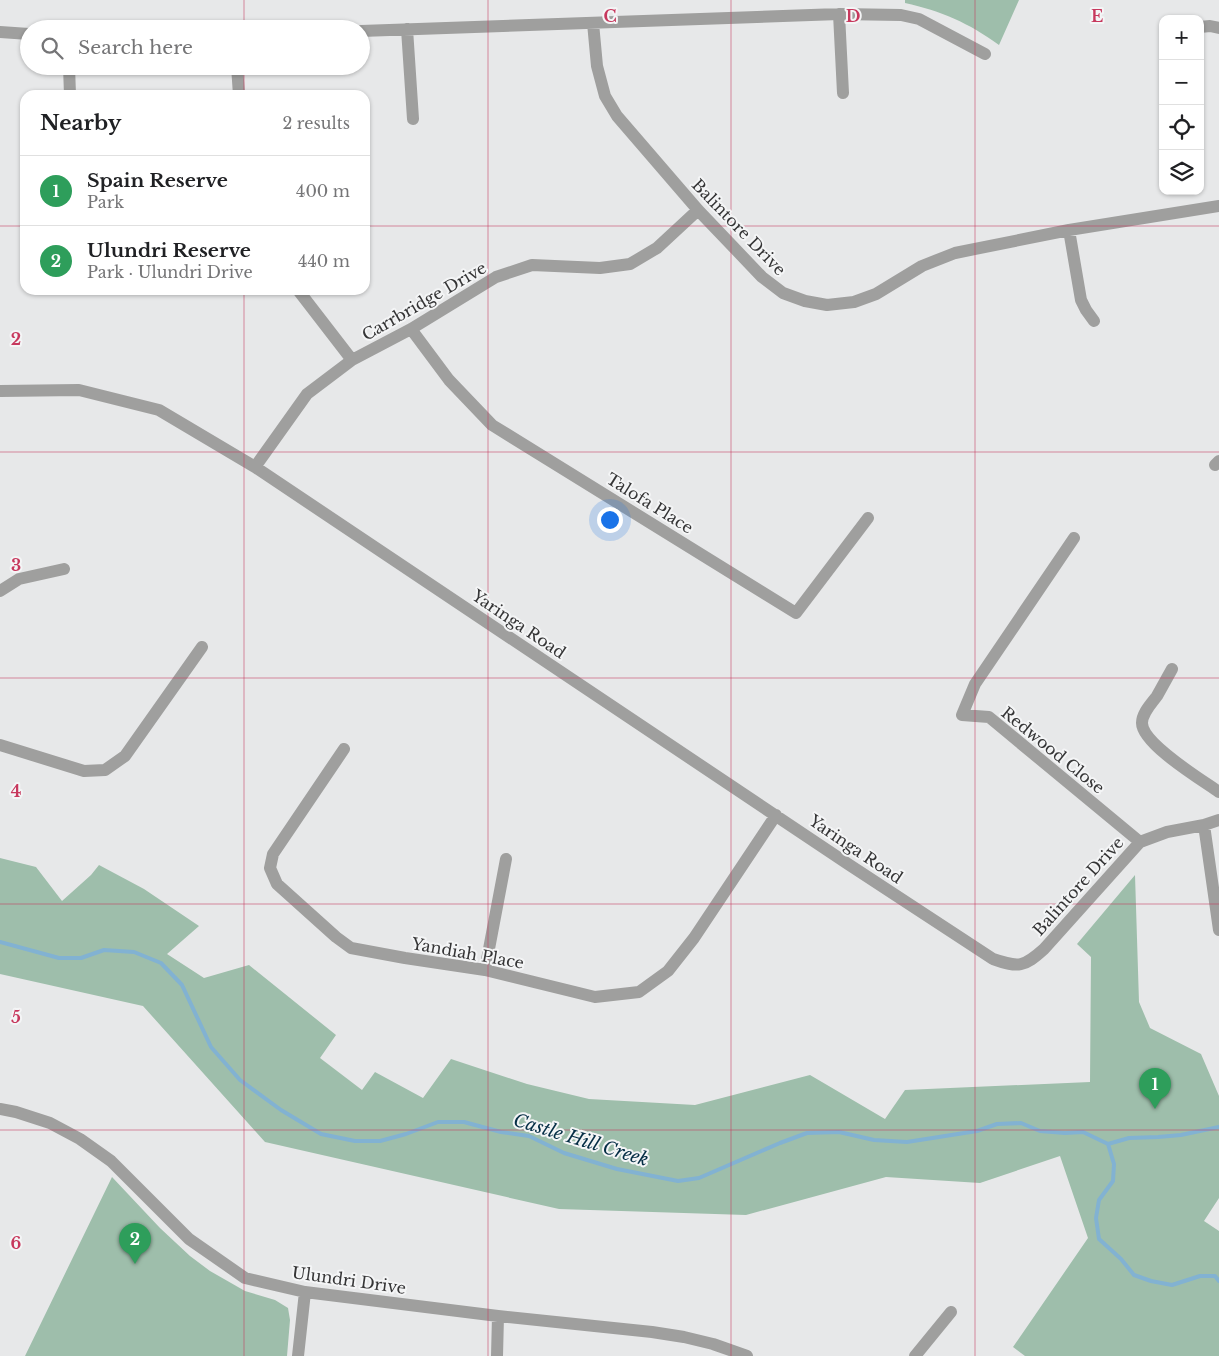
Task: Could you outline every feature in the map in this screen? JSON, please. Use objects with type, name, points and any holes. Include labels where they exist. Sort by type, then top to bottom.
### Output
[{"type":"street","points":[[839,14],[843,94]]},
{"type":"street","points":[[370,31],[839,14],[901,15],[918,20],[985,54]]},
{"type":"street","name":"Balintore Drive","points":[[593,24],[597,66],[605,96],[617,116],[698,210],[762,277],[783,293],[805,301],[827,305],[854,302],[876,294],[922,266],[955,253],[1069,230],[1219,206]]},
{"type":"street","points":[[1204,26],[1219,28]]},
{"type":"street","points":[[407,29],[413,119]]},
{"type":"street","points":[[0,32],[20,33]]},
{"type":"street","points":[[69,75],[70,90]]},
{"type":"street","points":[[238,75],[239,90]]},
{"type":"street","name":"Carrbridge Drive","points":[[255,467],[307,394],[352,360],[411,329],[496,277],[532,265],[600,268],[630,264],[657,248],[698,210]]},
{"type":"street","points":[[1069,230],[1081,300],[1094,321]]},
{"type":"street","points":[[302,295],[352,360]]},
{"type":"street","name":"Talofa Place","points":[[411,329],[449,380],[492,425],[796,613],[868,518]]},
{"type":"street","name":"Yaringa Road","points":[[0,391],[79,390],[159,410],[255,467],[993,959]]},
{"type":"street","name":"Redwood Close","points":[[1074,538],[975,684],[962,715],[989,717],[1140,842]]},
{"type":"street","points":[[0,592],[19,579],[64,569]]},
{"type":"street","points":[[0,745],[84,771],[105,770],[125,756],[202,647]]},
{"type":"street","points":[[1172,669],[1146,711],[1142,724],[1146,735],[1158,748],[1219,792]]},
{"type":"street","name":"Yandiah Place","points":[[344,749],[273,854],[270,868],[277,884],[351,948],[485,970],[594,998],[639,992],[668,971],[694,938],[776,815]]},
{"type":"street","name":"Balintore Drive","points":[[993,959],[1011,965],[1030,962],[1044,949],[1140,842],[1167,832],[1219,820]]},
{"type":"street","points":[[1204,825],[1219,930]]},
{"type":"street","points":[[485,970],[506,859]]},
{"type":"street","name":"Ulundri Drive","points":[[0,1109],[50,1123],[80,1139],[111,1161],[190,1239],[245,1278],[305,1292],[498,1316],[652,1332],[713,1344],[747,1356]]},
{"type":"street","points":[[298,1356],[305,1292]]},
{"type":"street","points":[[915,1356],[951,1312]]},
{"type":"street","points":[[497,1356],[498,1316]]},
{"type":"green space","points":[[905,0],[1019,0],[999,45],[966,24],[943,14],[905,3]]},
{"type":"green space","points":[[0,858],[36,867],[62,901],[91,875],[99,865],[144,889],[199,926],[167,954],[204,978],[249,965],[336,1035],[320,1058],[362,1090],[375,1072],[423,1098],[451,1059],[527,1084],[589,1099],[695,1105],[810,1075],[885,1119],[905,1090],[1090,1082],[1091,957],[1077,944],[1135,875],[1139,1002],[1150,1028],[1201,1054],[1219,1096],[1219,1198],[1204,1221],[1219,1231],[1219,1356],[1025,1356],[1013,1347],[1088,1238],[1060,1156],[980,1183],[886,1177],[746,1215],[559,1209],[265,1142],[143,1006],[0,974]]},
{"type":"green space","points":[[112,1177],[160,1228],[190,1256],[210,1271],[245,1291],[275,1300],[288,1308],[290,1320],[287,1356],[25,1356]]},
{"type":"waterway","name":"Castle Hill Creek","points":[[0,942],[59,958],[81,958],[104,950],[134,952],[161,963],[182,985],[211,1047],[240,1080],[281,1110],[321,1134],[355,1141],[380,1141],[438,1122],[464,1122],[501,1132],[529,1136],[564,1153],[617,1169],[678,1181],[699,1178],[807,1133],[839,1132],[874,1140],[907,1142],[977,1131],[997,1124],[1021,1123],[1040,1131],[1083,1132],[1108,1144],[1114,1164],[1113,1181],[1099,1200],[1096,1218],[1099,1239],[1121,1259],[1134,1275],[1151,1281],[1172,1285],[1200,1276],[1215,1276],[1219,1281]]},
{"type":"waterway","points":[[1108,1144],[1129,1138],[1181,1135],[1219,1127]]},
{"type":"place","name":"Spain Reserve","points":[[1155,1109]]},
{"type":"place","name":"Ulundri Reserve","points":[[135,1264]]}]
